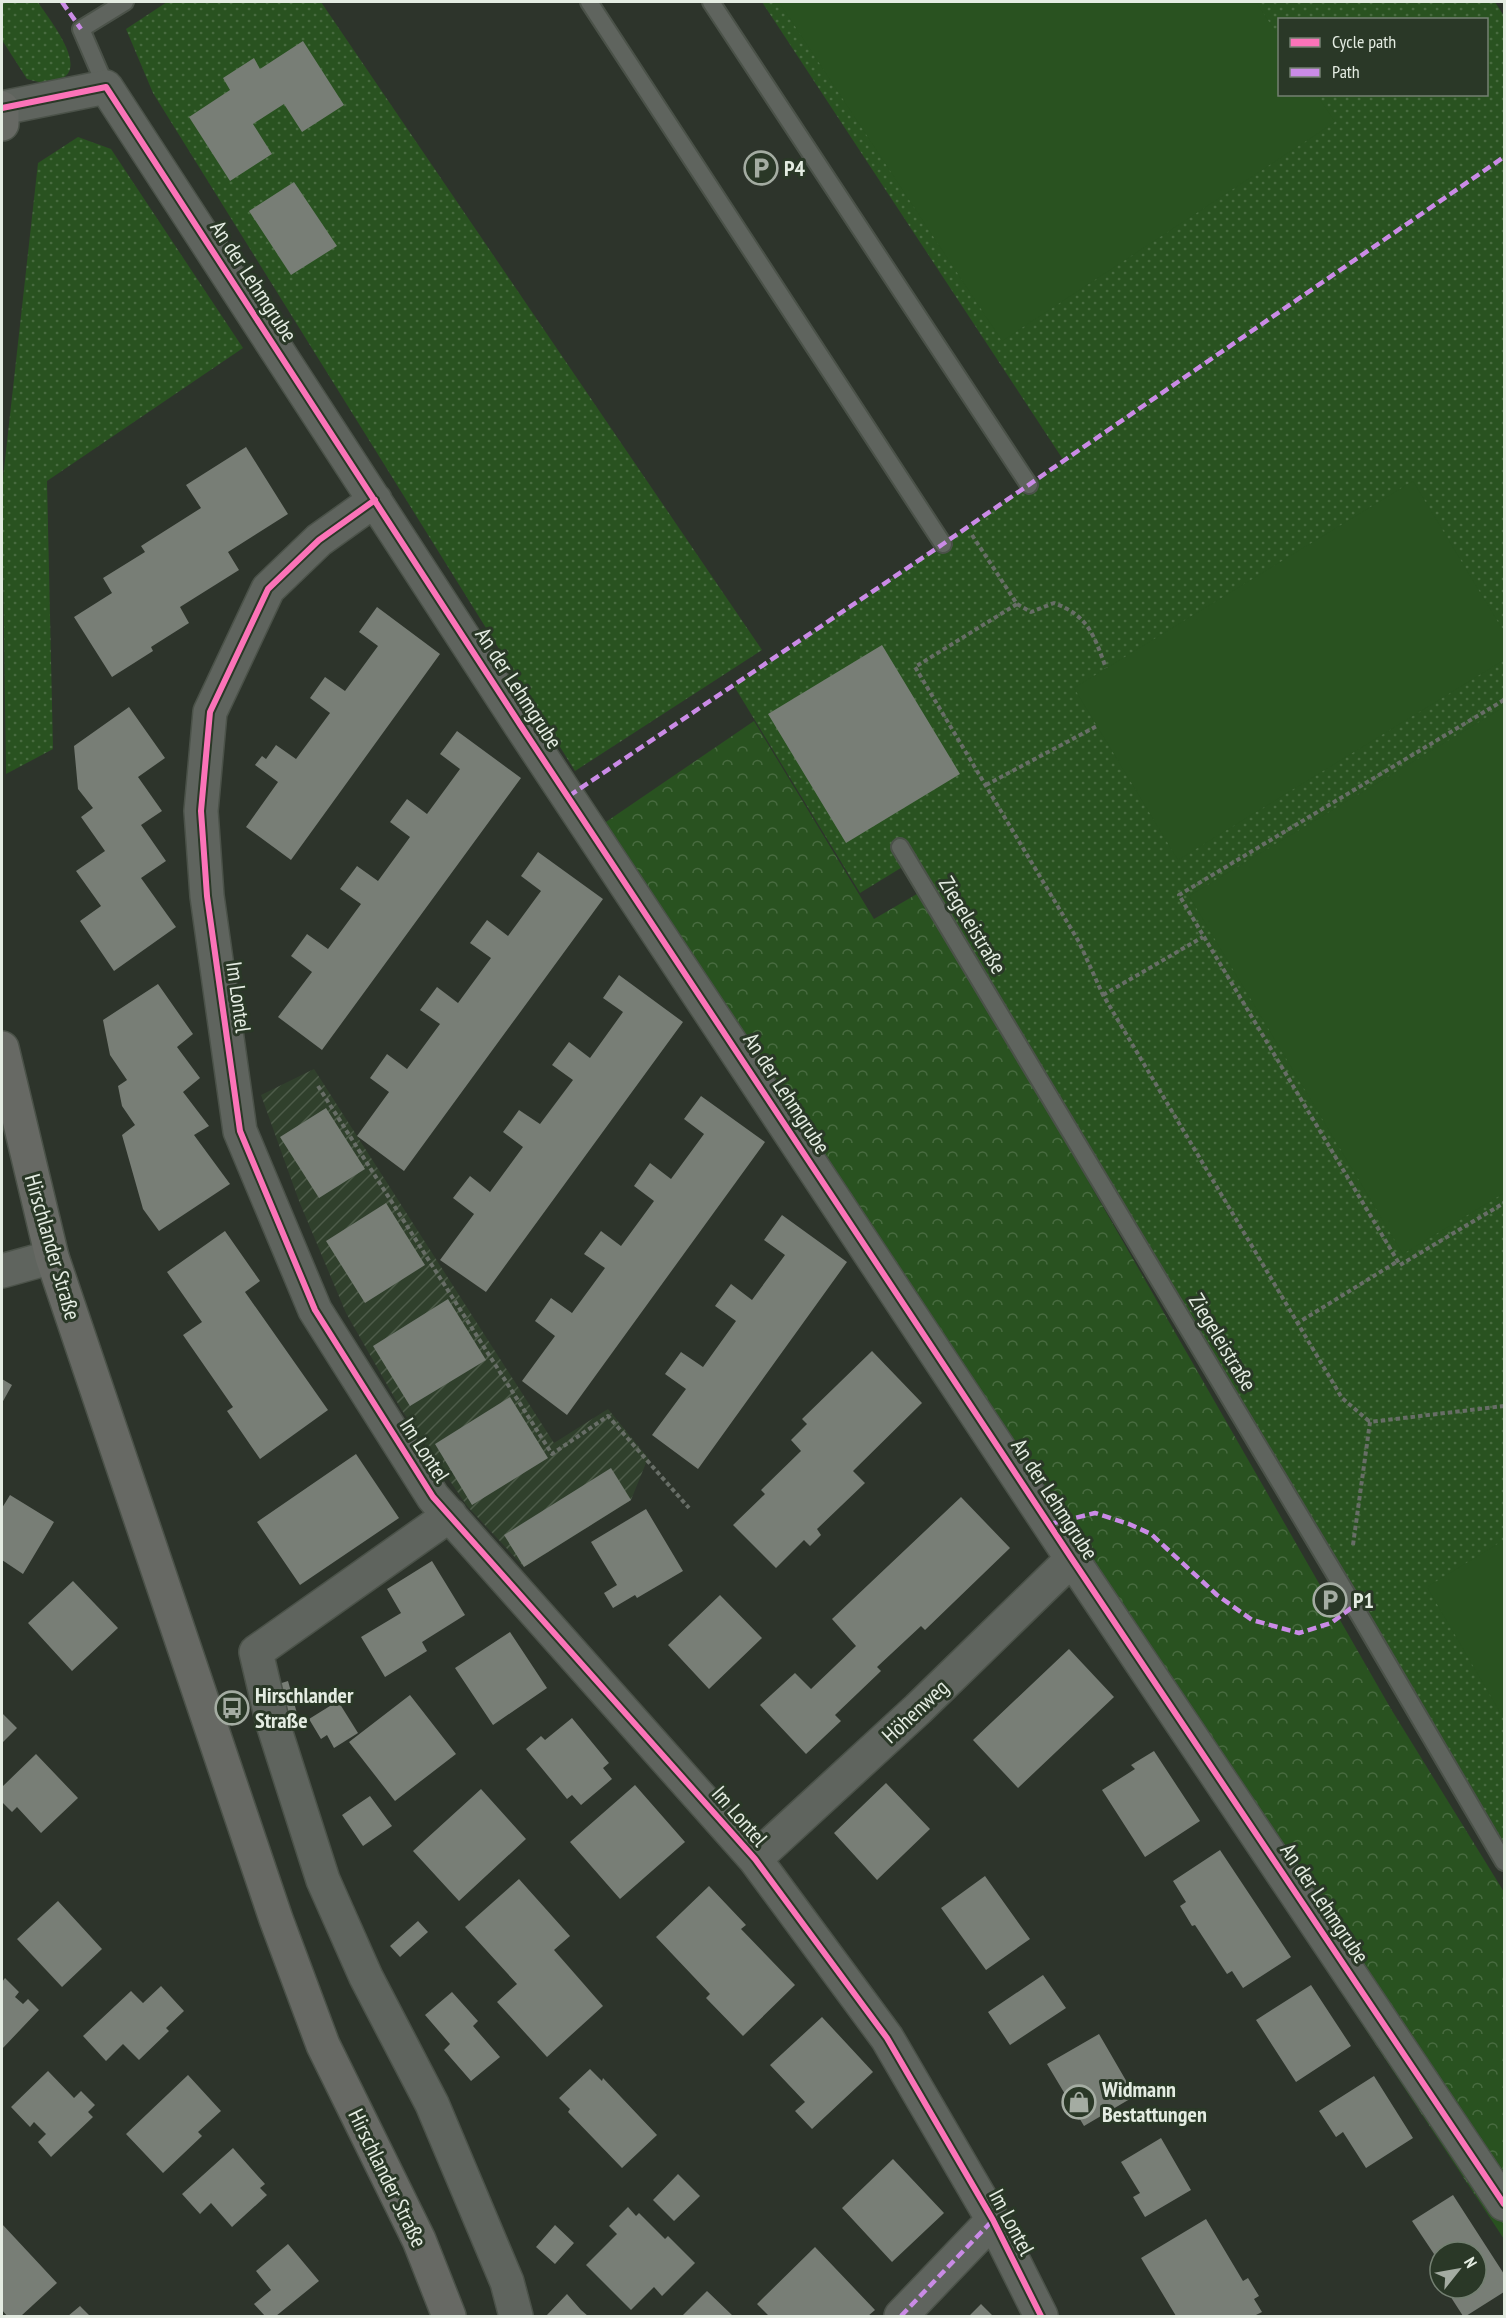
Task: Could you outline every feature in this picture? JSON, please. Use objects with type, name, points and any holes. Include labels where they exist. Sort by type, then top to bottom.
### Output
[{"type":"street","points":[[2,124],[2,108],[106,87]]},
{"type":"street","name":"An der Lehmgrube","points":[[106,87],[521,726],[1072,1558],[1504,2204]]},
{"type":"street","name":"Im Lontel","points":[[375,501],[319,540],[268,589],[210,712],[201,811],[206,886],[240,1131],[315,1310],[433,1497],[754,1859],[887,2038],[993,2220],[1041,2316]]},
{"type":"street","name":"Hirschlander Straße","points":[[2,1048],[52,1257],[256,1861],[323,2044],[419,2240],[450,2316]]},
{"type":"street","points":[[2,1271],[52,1257]]},
{"type":"street","points":[[450,1515],[256,1652],[273,1724],[323,1880],[366,1977],[432,2104],[507,2282],[516,2316]]},
{"type":"street","name":"Höhenweg","points":[[754,1859],[918,1709],[1072,1558]]},
{"type":"street","points":[[901,2316],[993,2220]]},
{"type":"lane","points":[[106,87],[81,29],[125,2]]},
{"type":"lane","points":[[590,2],[943,544]]},
{"type":"lane","points":[[711,2],[1029,485]]},
{"type":"lane","name":"Ziegeleistraße","points":[[900,847],[1354,1606],[1504,1862]]},
{"type":"path","points":[[967,528],[1017,604],[1031,612],[1054,603],[1073,610],[1093,633],[1106,668]]},
{"type":"path","points":[[1017,604],[915,667],[1080,942],[1103,995],[1296,1324],[1342,1398],[1370,1422],[1504,1406]]},
{"type":"path","points":[[1504,700],[1179,895],[1400,1265],[1504,1203]]},
{"type":"path","points":[[986,785],[1097,726]]},
{"type":"path","points":[[1103,995],[1203,937]]},
{"type":"path","points":[[318,1086],[552,1454],[608,1416],[689,1508]]},
{"type":"path","points":[[1296,1324],[1398,1261]]},
{"type":"path","points":[[1354,1606],[1353,1533],[1370,1422]]},
{"type":"shaded area","points":[[314,1069],[554,1443],[608,1409],[648,1458],[631,1500],[524,1567],[467,1506],[401,1409],[346,1313],[299,1201],[261,1095]]},
{"type":"green space","points":[[2,2],[38,2],[63,40],[68,52],[69,71],[63,78],[45,83],[27,79],[2,40]]},
{"type":"green space","points":[[167,2],[321,2],[762,650],[575,771],[153,93],[126,29]]},
{"type":"green space","points":[[762,2],[1495,2],[1504,16],[1504,1862],[909,863],[860,893],[734,686],[1064,461]]},
{"type":"green space","points":[[779,2],[1256,2],[1278,35],[1278,96],[1318,96],[1335,122],[1002,341]]},
{"type":"green space","points":[[78,137],[111,149],[243,348],[47,481],[53,749],[6,774],[2,487],[38,163]]},
{"type":"green space","points":[[1413,481],[1504,632],[1504,660],[1178,860],[1074,688]]},
{"type":"green space","points":[[1504,707],[1504,1193],[1403,1254],[1189,896]]},
{"type":"green space","points":[[754,721],[874,919],[922,891],[1391,1709],[1504,1892],[1504,2239],[1074,1588],[600,826]]},
{"type":"green space","points":[[1504,1540],[1504,1719],[1427,1587]]},
{"type":"building","points":[[303,41],[344,105],[302,132],[284,104],[253,124],[272,154],[230,181],[189,117],[230,90],[223,78],[254,58],[260,69]]},
{"type":"building","points":[[294,182],[337,246],[291,275],[249,211]]},
{"type":"building","points":[[246,447],[288,514],[228,552],[239,570],[180,607],[189,623],[151,647],[153,651],[112,677],[74,617],[112,593],[103,578],[145,552],[141,546],[201,508],[186,485]]},
{"type":"building","points":[[377,607],[440,654],[291,860],[246,827],[278,782],[255,765],[262,756],[266,759],[276,745],[296,759],[330,713],[310,698],[325,677],[345,691],[378,646],[359,632]]},
{"type":"building","points":[[882,645],[960,774],[846,843],[768,714]]},
{"type":"building","points":[[129,707],[165,758],[138,777],[162,811],[141,825],[166,861],[141,878],[176,927],[114,971],[80,921],[101,906],[76,871],[105,851],[81,817],[93,808],[78,789],[74,746]]},
{"type":"building","points":[[457,731],[521,778],[322,1050],[278,1017],[312,972],[291,956],[307,934],[328,949],[361,904],[340,889],[357,866],[378,881],[410,837],[390,822],[407,799],[427,814],[460,769],[440,754]]},
{"type":"building","points":[[538,852],[603,899],[404,1171],[357,1136],[389,1092],[370,1078],[387,1054],[407,1069],[440,1024],[420,1010],[437,987],[458,1003],[491,958],[470,943],[487,920],[508,936],[541,891],[521,876]]},
{"type":"building","points":[[619,975],[683,1022],[486,1292],[440,1260],[474,1214],[453,1198],[470,1176],[490,1192],[523,1147],[503,1132],[519,1110],[540,1124],[573,1080],[552,1065],[569,1042],[590,1058],[623,1012],[603,998]]},
{"type":"building","points":[[158,984],[193,1034],[177,1047],[200,1078],[183,1092],[209,1126],[194,1135],[230,1184],[159,1231],[143,1209],[122,1135],[135,1125],[122,1106],[118,1086],[127,1080],[110,1055],[103,1020]]},
{"type":"building","points":[[701,1096],[765,1142],[567,1415],[522,1381],[555,1336],[535,1321],[551,1298],[572,1313],[605,1268],[584,1254],[601,1231],[621,1246],[654,1201],[634,1186],[650,1163],[671,1179],[704,1134],[684,1119]]},
{"type":"building","points":[[326,1108],[365,1169],[319,1198],[280,1137]]},
{"type":"building","points":[[386,1203],[425,1265],[365,1303],[326,1241]]},
{"type":"building","points":[[782,1215],[847,1262],[698,1469],[652,1435],[686,1389],[665,1374],[681,1352],[703,1367],[736,1321],[715,1306],[731,1284],[752,1300],[785,1255],[764,1240]]},
{"type":"building","points":[[225,1231],[260,1281],[245,1292],[328,1410],[260,1459],[227,1411],[233,1407],[183,1335],[202,1322],[167,1272]]},
{"type":"building","points":[[448,1299],[486,1360],[410,1406],[373,1346]]},
{"type":"building","points":[[872,1351],[922,1403],[853,1471],[865,1483],[817,1529],[821,1535],[810,1546],[804,1540],[776,1568],[733,1525],[765,1494],[761,1490],[801,1451],[791,1440],[807,1424],[802,1419]]},
{"type":"building","points":[[2,1379],[12,1385],[2,1403]]},
{"type":"building","points":[[510,1397],[548,1458],[472,1505],[435,1444]]},
{"type":"building","points":[[356,1454],[399,1518],[300,1585],[257,1522]]},
{"type":"building","points":[[611,1468],[631,1500],[524,1567],[504,1535]]},
{"type":"building","points":[[10,1495],[54,1522],[23,1574],[2,1560],[2,1508]]},
{"type":"building","points":[[961,1497],[1010,1548],[925,1630],[921,1626],[877,1667],[881,1671],[835,1715],[841,1721],[806,1754],[760,1705],[795,1673],[811,1689],[856,1646],[832,1619]]},
{"type":"building","points":[[646,1509],[683,1571],[637,1598],[635,1595],[613,1608],[604,1593],[617,1585],[591,1542]]},
{"type":"building","points":[[432,1561],[465,1615],[422,1642],[427,1651],[385,1677],[361,1637],[401,1613],[387,1589]]},
{"type":"building","points":[[73,1581],[118,1628],[72,1671],[28,1623]]},
{"type":"building","points":[[720,1595],[762,1638],[709,1689],[668,1645]]},
{"type":"building","points":[[510,1632],[547,1688],[493,1725],[455,1668]]},
{"type":"building","points":[[1069,1649],[1114,1697],[1018,1788],[973,1740]]},
{"type":"building","points":[[288,1681],[298,1717],[283,1721],[272,1686]]},
{"type":"building","points":[[410,1695],[456,1754],[395,1801],[349,1742]]},
{"type":"building","points":[[338,1701],[358,1733],[334,1748],[327,1735],[321,1739],[309,1719]]},
{"type":"building","points":[[2,1713],[17,1728],[2,1743]]},
{"type":"building","points":[[572,1718],[609,1763],[603,1768],[612,1779],[581,1805],[572,1795],[567,1799],[526,1749],[541,1736],[545,1740]]},
{"type":"building","points":[[1154,1751],[1200,1821],[1145,1857],[1102,1790],[1135,1769],[1131,1765]]},
{"type":"building","points":[[36,1754],[78,1798],[41,1833],[17,1807],[12,1812],[2,1802],[2,1787]]},
{"type":"building","points":[[886,1783],[930,1829],[877,1880],[834,1833]]},
{"type":"building","points":[[635,1785],[685,1842],[620,1899],[570,1842]]},
{"type":"building","points":[[481,1789],[526,1839],[459,1901],[413,1851]]},
{"type":"building","points":[[370,1796],[392,1826],[363,1846],[342,1815]]},
{"type":"building","points":[[1220,1850],[1291,1957],[1243,1988],[1232,1971],[1227,1974],[1195,1925],[1192,1926],[1180,1906],[1186,1902],[1173,1881]]},
{"type":"building","points":[[985,1876],[1030,1939],[986,1970],[941,1908]]},
{"type":"building","points":[[519,1879],[570,1936],[554,1950],[603,2006],[547,2057],[497,2002],[517,1984],[465,1927]]},
{"type":"building","points":[[709,1886],[746,1925],[741,1929],[795,1985],[743,2036],[706,1998],[710,1994],[656,1937]]},
{"type":"building","points":[[58,1901],[102,1949],[62,1987],[17,1939]]},
{"type":"building","points":[[418,1921],[428,1932],[400,1957],[390,1946]]},
{"type":"building","points":[[1043,1975],[1066,2008],[1010,2045],[988,2012]]},
{"type":"building","points":[[5,1978],[19,1992],[15,1997],[23,2004],[28,1999],[39,2010],[2,2049],[2,1982]]},
{"type":"building","points":[[1311,1985],[1351,2046],[1296,2082],[1256,2020]]},
{"type":"building","points":[[161,1986],[184,2011],[166,2028],[169,2031],[139,2060],[123,2044],[106,2061],[83,2036],[131,1991],[143,2003]]},
{"type":"building","points":[[452,1992],[478,2021],[473,2026],[500,2057],[471,2081],[444,2050],[450,2044],[425,2015]]},
{"type":"building","points":[[822,2017],[873,2072],[812,2129],[795,2111],[805,2102],[770,2065]]},
{"type":"building","points":[[1099,2034],[1135,2096],[1084,2126],[1047,2064]]},
{"type":"building","points":[[590,2069],[602,2081],[603,2078],[657,2135],[622,2168],[568,2112],[570,2109],[559,2098]]},
{"type":"building","points":[[48,2071],[74,2098],[81,2091],[95,2105],[88,2112],[93,2117],[51,2157],[38,2142],[46,2134],[34,2122],[30,2127],[11,2107]]},
{"type":"building","points":[[188,2075],[221,2111],[198,2132],[202,2136],[163,2173],[126,2134]]},
{"type":"building","points":[[1374,2076],[1413,2138],[1366,2168],[1343,2132],[1336,2137],[1319,2111]]},
{"type":"building","points":[[1161,2138],[1191,2190],[1145,2217],[1133,2197],[1140,2193],[1121,2162]]},
{"type":"building","points":[[233,2148],[265,2184],[260,2188],[267,2195],[232,2227],[211,2203],[200,2214],[182,2194]]},
{"type":"building","points":[[893,2159],[944,2213],[892,2262],[842,2208]]},
{"type":"building","points":[[678,2174],[700,2196],[674,2221],[653,2200]]},
{"type":"building","points":[[1453,2195],[1482,2240],[1428,2240],[1428,2245],[1412,2221]]},
{"type":"building","points":[[628,2207],[636,2216],[639,2213],[665,2239],[668,2236],[695,2263],[662,2296],[654,2287],[631,2310],[586,2265],[617,2234],[609,2226]]},
{"type":"building","points":[[1206,2219],[1243,2281],[1248,2278],[1259,2296],[1254,2299],[1262,2312],[1254,2316],[1176,2316],[1141,2258]]},
{"type":"building","points":[[2,2224],[57,2283],[21,2316],[7,2316],[2,2310]]},
{"type":"building","points":[[555,2225],[574,2243],[555,2264],[536,2247]]},
{"type":"building","points":[[288,2244],[319,2281],[276,2316],[265,2316],[254,2304],[271,2290],[256,2271]]},
{"type":"building","points":[[815,2247],[875,2310],[868,2316],[769,2316],[757,2304]]},
{"type":"building","points":[[1488,2249],[1504,2274],[1504,2292],[1463,2316],[1453,2300],[1488,2300]]},
{"type":"building","points":[[707,2291],[733,2316],[682,2316]]},
{"type":"building","points":[[567,2294],[588,2316],[546,2316]]},
{"type":"building","points":[[981,2304],[993,2316],[969,2316]]},
{"type":"building","points":[[80,2306],[90,2316],[68,2316]]},
{"type":"marked path","points":[[62,2],[81,29]]},
{"type":"marked path","points":[[569,796],[943,544],[1504,157]]},
{"type":"marked path","points":[[1050,1524],[1095,1513],[1129,1524],[1151,1534],[1217,1595],[1252,1620],[1299,1633],[1331,1623],[1354,1606]]},
{"type":"marked path","points":[[901,2316],[993,2220]]},
{"type":"cycle path","points":[[2,108],[106,87],[521,726],[1072,1559],[1504,2204]]},
{"type":"cycle path","points":[[375,500],[319,540],[268,589],[210,712],[201,811],[207,896],[240,1131],[315,1310],[433,1497],[755,1859],[887,2038],[993,2220],[1041,2316]]},
{"type":"place","name":"P4","points":[[761,168]]},
{"type":"place","name":"P1","points":[[1330,1600]]},
{"type":"place","name":"Hirschlander Straße","points":[[232,1708]]},
{"type":"place","name":"Widmann Bestattungen","points":[[1079,2102]]}]
